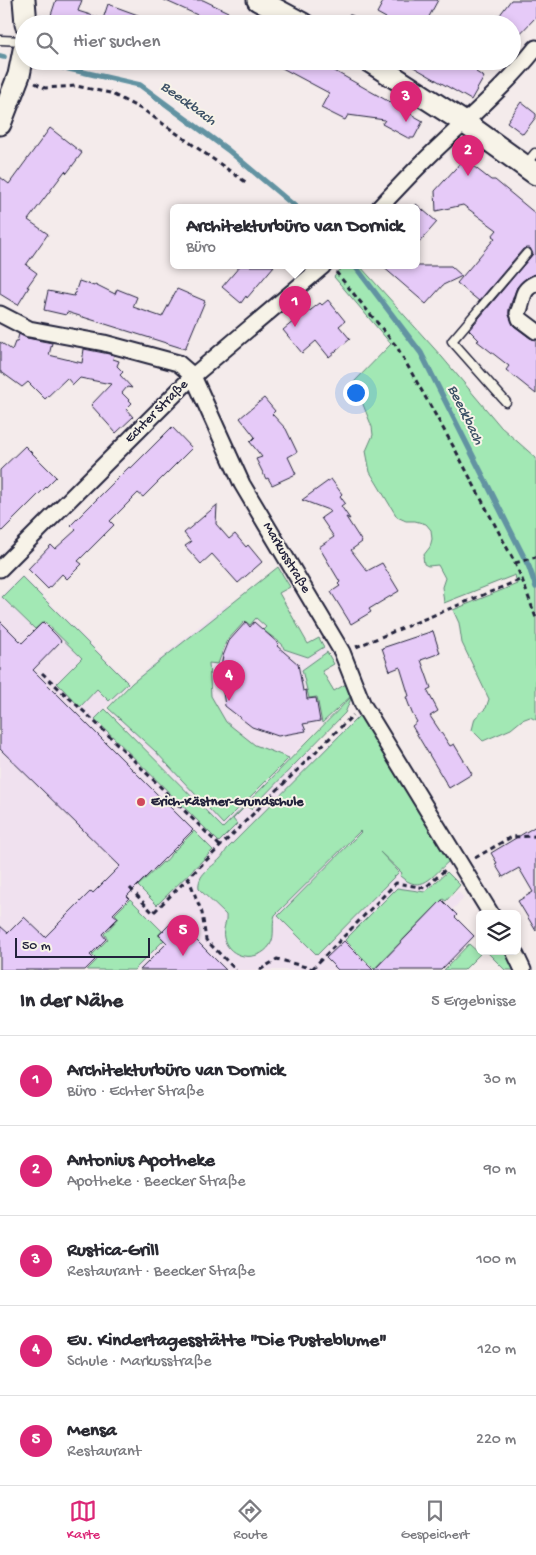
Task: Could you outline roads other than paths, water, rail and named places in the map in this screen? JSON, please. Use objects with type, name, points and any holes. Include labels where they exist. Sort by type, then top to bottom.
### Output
[{"type":"street","points":[[24,0],[25,15]]},
{"type":"street","points":[[258,0],[286,15]]},
{"type":"street","points":[[521,68],[536,48]]},
{"type":"street","points":[[0,124],[20,70]]},
{"type":"street","points":[[378,70],[389,80],[465,123],[532,165]]},
{"type":"street","points":[[383,204],[519,70]]},
{"type":"street","name":"Echter Straße","points":[[0,569],[194,376],[319,269]]},
{"type":"street","points":[[536,283],[528,287],[522,295],[521,308],[518,313],[520,319],[536,331]]},
{"type":"street","points":[[0,314],[30,329],[104,343],[178,363],[194,376]]},
{"type":"street","name":"Markusstraße","points":[[194,376],[242,484],[342,652],[363,705],[489,910]]},
{"type":"street","points":[[516,955],[523,970]]},
{"type":"lane","points":[[0,40],[15,41]]},
{"type":"lane","points":[[506,402],[452,341],[527,253]]},
{"type":"waterway","name":"Beeckbach","points":[[0,56],[4,57]]},
{"type":"waterway","name":"Beeckbach","points":[[74,70],[140,85],[228,150],[292,204]]},
{"type":"waterway","name":"Beeckbach","points":[[357,269],[421,353],[529,567],[536,587]]},
{"type":"place","name":"Rustica-Grill","points":[[406,122]]},
{"type":"place","name":"Antonius Apotheke","points":[[468,176]]},
{"type":"place","name":"Architekturbüro van Dornick","points":[[295,327]]},
{"type":"place","name":"Ev. Kindertagesstätte \"Die Pusteblume\"","points":[[229,701]]},
{"type":"place","name":"Erich-Kästner-Grundschule","points":[[141,802]]},
{"type":"place","name":"Mensa","points":[[183,956]]}]
